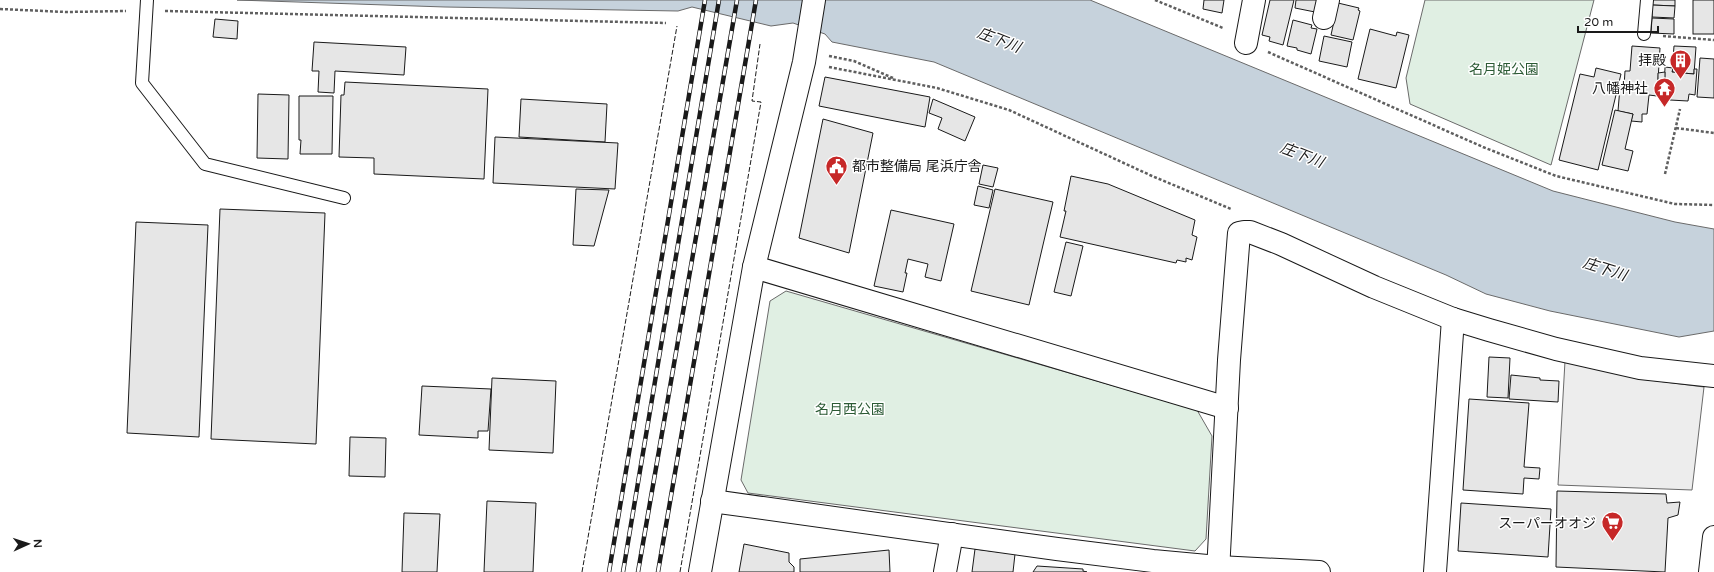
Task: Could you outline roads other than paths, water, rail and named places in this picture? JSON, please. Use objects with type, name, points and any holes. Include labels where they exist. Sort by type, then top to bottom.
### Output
[{"type":"street","points":[[700,572],[754,267],[804,62],[814,0]]},
{"type":"street","points":[[1246,43],[1254,0]]},
{"type":"street","points":[[1218,570],[1239,233],[1250,232],[1281,244],[1374,287],[1453,319],[1556,349],[1640,368],[1714,376]]},
{"type":"street","points":[[754,267],[1227,408]]},
{"type":"street","points":[[1435,572],[1453,319]]},
{"type":"street","points":[[712,500],[1218,570],[1319,572]]},
{"type":"street","points":[[946,572],[952,534]]},
{"type":"street","points":[[1710,572],[1714,537]]},
{"type":"lane","points":[[1644,34],[1647,0]]},
{"type":"lane","points":[[147,5],[142,83],[205,164],[344,198]]},
{"type":"water","name":"庄下川","points":[[237,0],[1090,0],[1553,191],[1675,222],[1714,229],[1714,331],[1679,337],[1550,311],[1486,294],[1446,275],[934,62],[832,42],[825,34],[793,23],[771,26],[692,7],[678,11],[445,7]]},
{"type":"railway","points":[[609,572],[705,0]]},
{"type":"railway","points":[[623,572],[719,0]]},
{"type":"railway","points":[[638,572],[737,0]]},
{"type":"railway","points":[[658,572],[756,0]]},
{"type":"place","name":"拝殿","points":[[1681,80]]},
{"type":"place","name":"八幡神社","points":[[1664,108]]},
{"type":"place","name":"都市整備局 尾浜庁舎","points":[[836,186]]},
{"type":"place","name":"スーパーオオジ","points":[[1612,542]]},
{"type":"park label","name":"名月姫公園","points":[[1504,69]]},
{"type":"park label","name":"名月西公園","points":[[850,409]]}]
